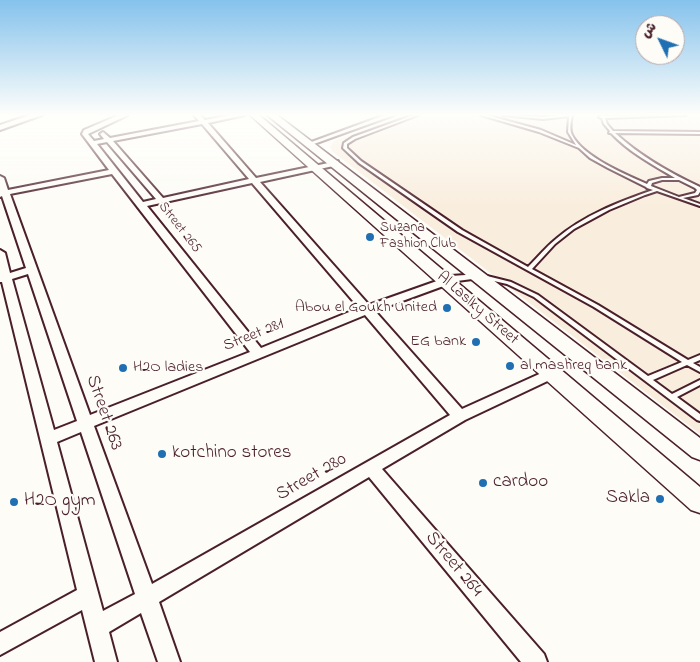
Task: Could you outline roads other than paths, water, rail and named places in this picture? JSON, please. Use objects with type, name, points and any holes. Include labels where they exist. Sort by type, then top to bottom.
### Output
[{"type":"main road","name":"Al Laslky Street","points":[[290,146],[700,502]]},
{"type":"main road","name":"Al Laslky Street","points":[[312,146],[700,451]]},
{"type":"street","name":"Street 265","points":[[94,146],[258,353]]},
{"type":"street","name":"Street 265","points":[[113,146],[161,200]]},
{"type":"street","points":[[224,146],[460,416]]},
{"type":"street","points":[[141,205],[313,166],[335,163]]},
{"type":"street","points":[[3,193],[114,171]]},
{"type":"street","name":"Street 263","points":[[0,178],[3,193],[32,270],[169,662]]},
{"type":"street","points":[[0,253],[3,278],[48,439],[106,662]]},
{"type":"street","points":[[3,278],[32,270]]},
{"type":"street","name":"Street 281","points":[[48,439],[368,309],[445,281],[476,276]]},
{"type":"street","name":"Street 280","points":[[97,627],[460,416],[552,374]]},
{"type":"street","name":"Street 264","points":[[371,468],[536,662]]},
{"type":"street","points":[[0,644],[89,595]]},
{"type":"lane","points":[[345,146],[360,162],[460,231],[529,269],[700,370]]},
{"type":"lane","points":[[574,146],[648,187],[700,205]]},
{"type":"lane","points":[[580,146],[585,151]]},
{"type":"lane","points":[[628,146],[698,189],[699,192],[694,196],[672,196]]},
{"type":"lane","points":[[648,187],[650,182],[657,179],[681,179]]},
{"type":"lane","points":[[690,184],[700,183]]},
{"type":"lane","points":[[529,269],[561,236],[582,222],[605,210],[656,190]]},
{"type":"lane","points":[[476,276],[508,283],[536,296],[700,418]]},
{"type":"lane","points":[[648,379],[700,358]]},
{"type":"lane","points":[[672,397],[700,382]]},
{"type":"place","name":"Suzana Fashion Club","points":[[370,237]]},
{"type":"place","name":"Abou el Goukh United","points":[[447,308]]},
{"type":"place","name":"EG bank","points":[[476,342]]},
{"type":"place","name":"al mashreq bank","points":[[510,366]]},
{"type":"place","name":"H2O ladies","points":[[123,368]]},
{"type":"place","name":"kotchino stores","points":[[162,454]]},
{"type":"place","name":"cardoo","points":[[483,483]]},
{"type":"place","name":"Sakla","points":[[660,499]]},
{"type":"place","name":"H2O gym","points":[[14,502]]}]
